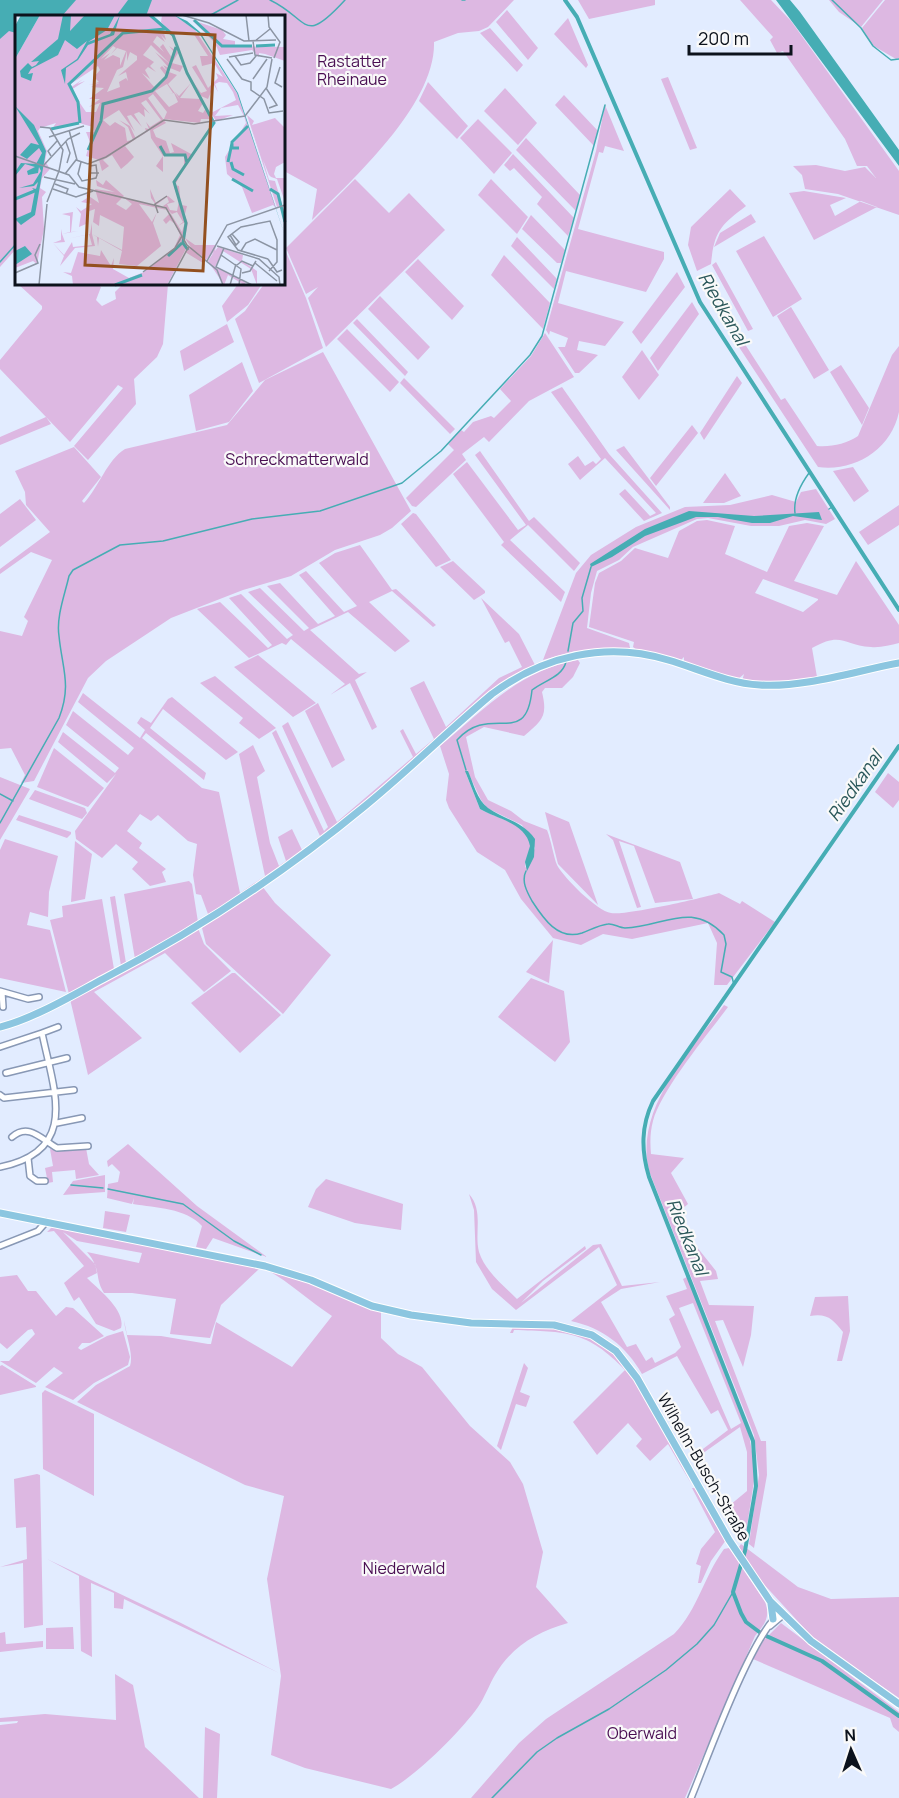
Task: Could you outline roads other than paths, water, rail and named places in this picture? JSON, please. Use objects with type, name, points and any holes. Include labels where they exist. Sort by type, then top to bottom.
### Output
[{"type":"main road","points":[[0,1027],[74,994],[172,941],[288,865],[365,806],[492,694],[508,682],[545,663],[581,654],[631,652],[665,659],[728,680],[762,685],[799,682],[899,663]]},
{"type":"main road","name":"Wilhelm-Busch-Straße","points":[[0,1213],[265,1266],[311,1280],[372,1305],[452,1321],[570,1327],[592,1335],[616,1351],[638,1378],[738,1555],[770,1601],[811,1641],[899,1704]]},
{"type":"main road","points":[[770,1601],[773,1619]]},
{"type":"street","points":[[3,1007],[1,992],[28,999],[39,997]]},
{"type":"street","points":[[0,1047],[58,1027]]},
{"type":"street","points":[[0,1167],[28,1158],[47,1142],[57,1123],[55,1094],[42,1033]]},
{"type":"street","points":[[6,1073],[49,1065],[67,1058]]},
{"type":"street","points":[[1,1098],[55,1094],[74,1090]]},
{"type":"street","points":[[57,1123],[82,1118]]},
{"type":"street","points":[[12,1137],[25,1131],[37,1134],[57,1148],[88,1146]]},
{"type":"street","points":[[28,1158],[30,1176],[36,1181],[45,1181]]},
{"type":"street","points":[[0,1246],[38,1231],[46,1222]]},
{"type":"street","points":[[691,1798],[760,1638],[773,1619],[782,1614]]},
{"type":"street","points":[[766,1629],[782,1614]]},
{"type":"waterway","points":[[211,15],[238,0]]},
{"type":"waterway","points":[[270,0],[306,25],[313,26],[331,14],[345,0]]},
{"type":"waterway","name":"Riedkanal","points":[[565,0],[577,17],[700,302],[899,610]]},
{"type":"waterway","points":[[832,0],[861,28],[873,46],[891,60],[899,59]]},
{"type":"waterway","points":[[0,823],[59,718],[63,706],[66,686],[58,629],[61,606],[69,576],[73,570],[120,545],[163,541],[252,519],[320,511],[402,483],[441,451],[530,355],[542,336],[605,105]]},
{"type":"waterway","points":[[0,262],[15,245]]},
{"type":"waterway","points":[[795,513],[796,497],[809,473]]},
{"type":"waterway","points":[[568,651],[573,623],[583,611],[582,598],[591,567]]},
{"type":"waterway","points":[[466,770],[457,740],[470,729],[482,725],[515,722],[523,718],[532,690],[557,675],[566,662]]},
{"type":"waterway","name":"Riedkanal","points":[[899,746],[653,1101],[646,1120],[643,1138],[649,1177],[753,1441],[756,1486],[745,1551],[733,1592],[741,1613],[746,1622],[762,1634],[822,1661],[899,1716]]},
{"type":"waterway","points":[[0,794],[13,801]]},
{"type":"waterway","points":[[526,871],[524,883],[532,901],[546,921],[566,934],[582,933],[608,924],[625,928],[639,927],[688,917],[700,919],[712,925],[724,935],[726,944],[721,972],[732,977],[734,985]]},
{"type":"waterway","points":[[71,1185],[103,1188]]},
{"type":"waterway","points":[[108,1189],[183,1204],[234,1241],[261,1255]]},
{"type":"waterway","points":[[492,1798],[537,1752],[609,1709],[666,1670],[697,1644],[714,1625],[733,1592]]},
{"type":"park label","name":"Rastatter Rheinaue","points":[[352,70]]},
{"type":"park label","name":"Schreckmatterwald","points":[[297,459]]},
{"type":"park label","name":"Niederwald","points":[[404,1568]]},
{"type":"park label","name":"Oberwald","points":[[642,1733]]}]
